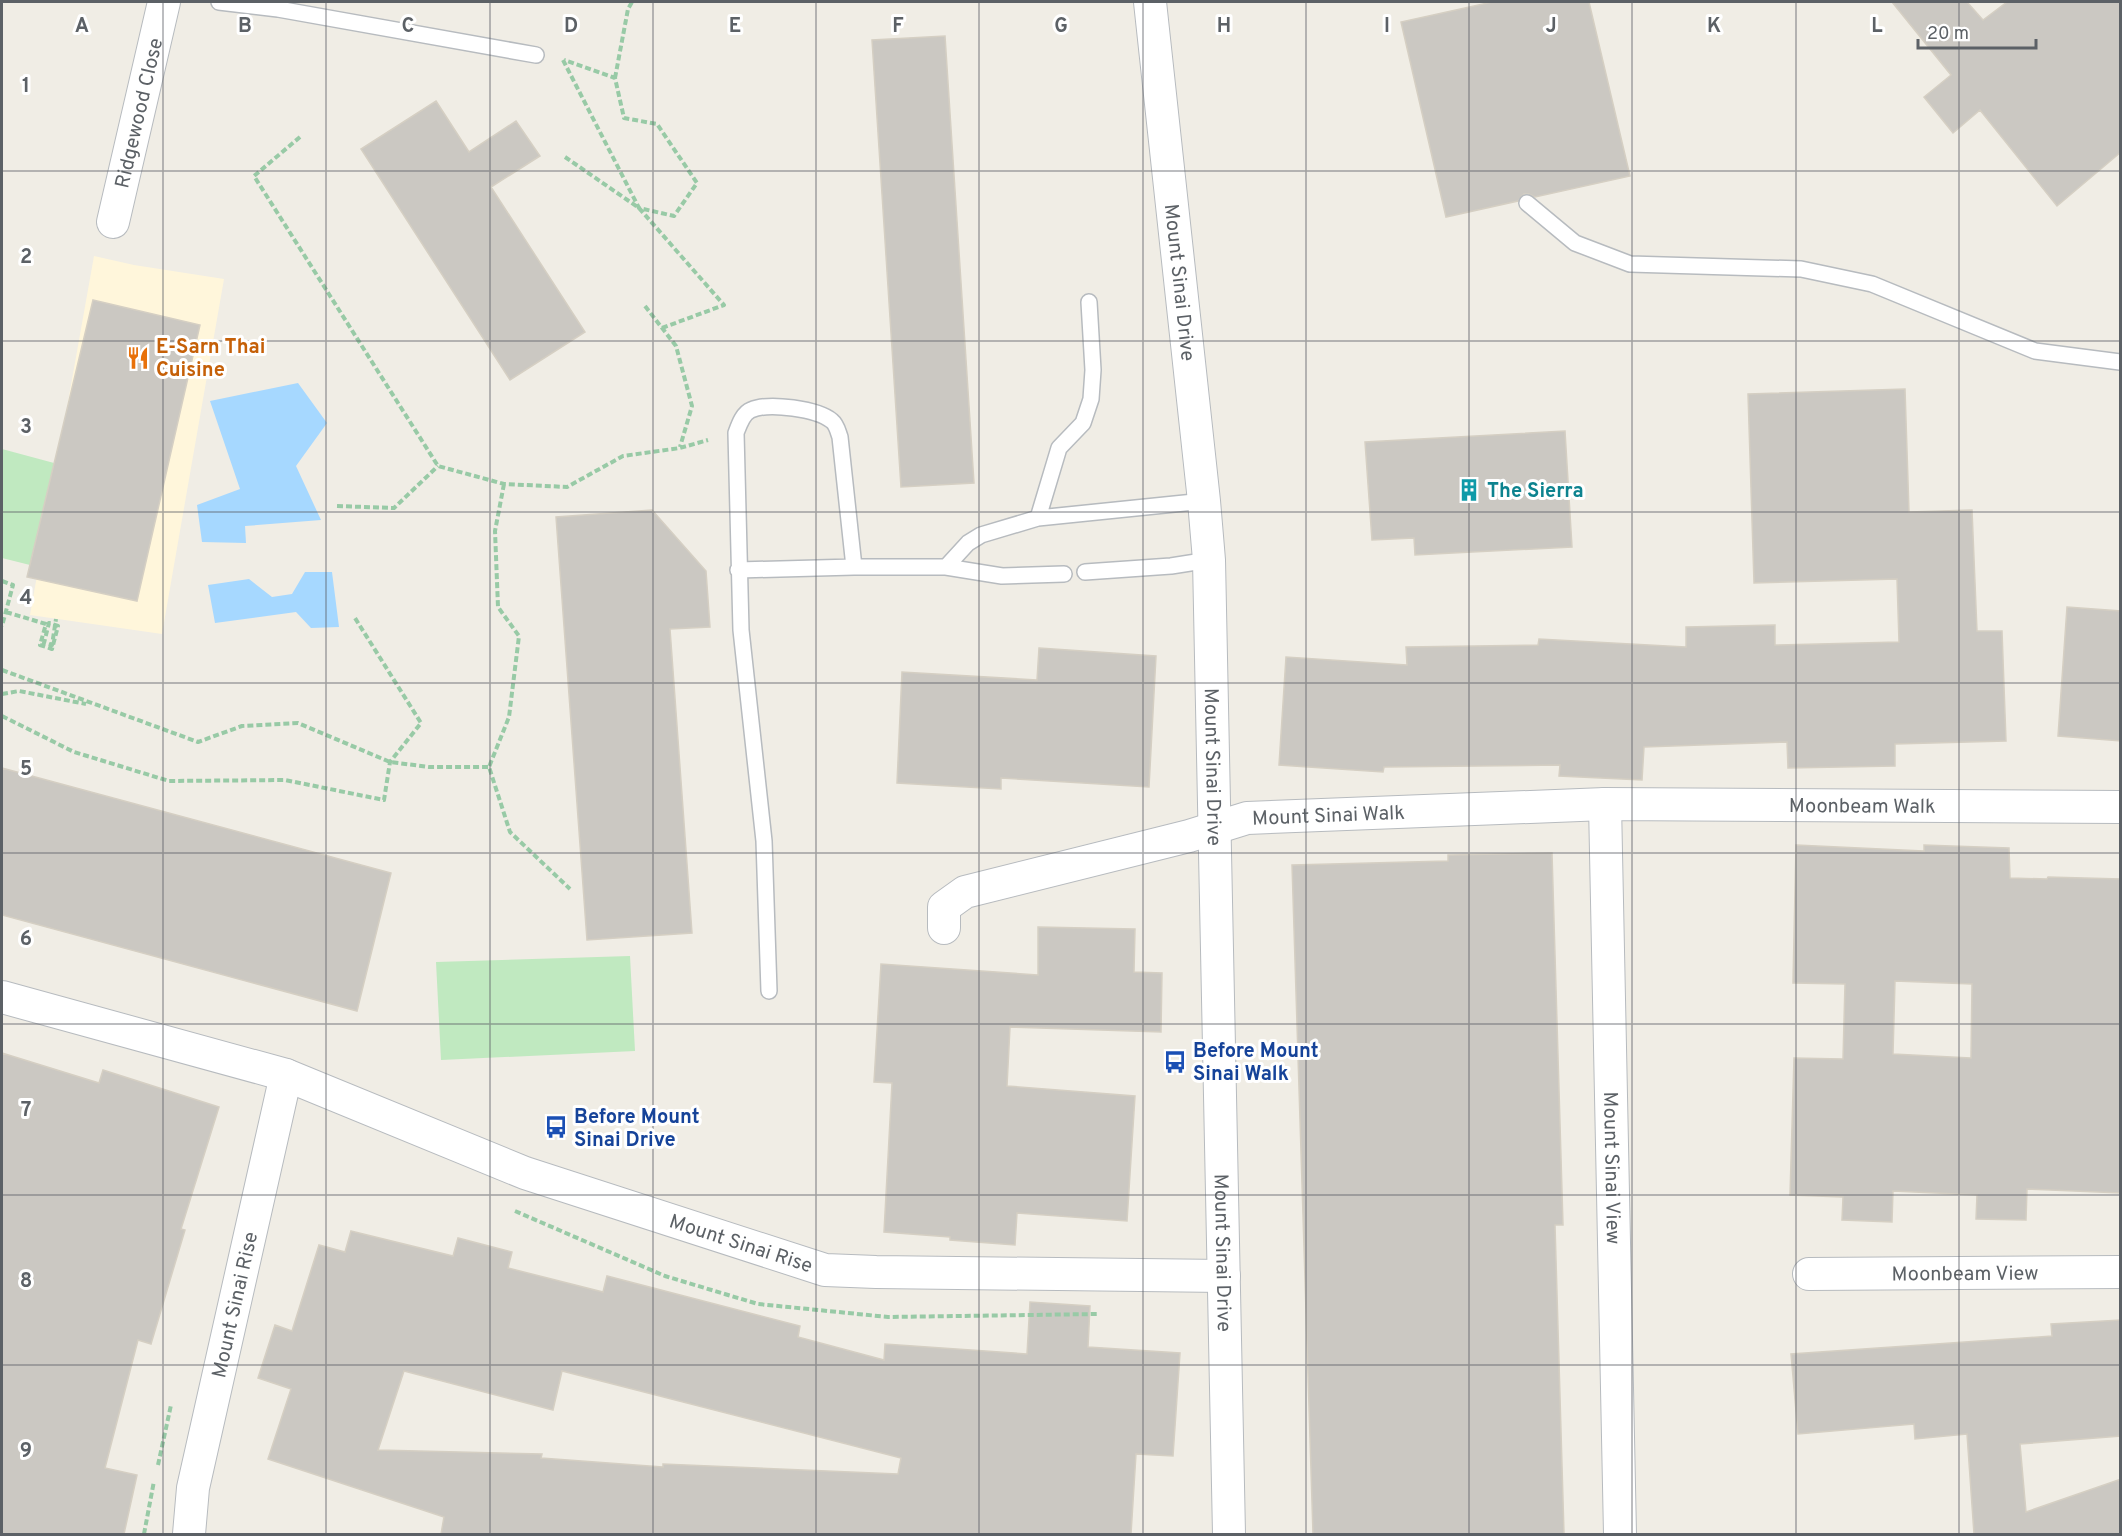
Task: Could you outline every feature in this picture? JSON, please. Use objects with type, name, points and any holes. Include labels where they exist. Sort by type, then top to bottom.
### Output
[{"type":"street","name":"Ridgewood Close","points":[[113,222],[164,2]]},
{"type":"street","name":"Mount Sinai Drive","points":[[1150,2],[1209,560],[1229,1534]]},
{"type":"street","name":"Mount Sinai Walk","points":[[944,928],[944,907],[965,892],[1216,828],[1247,818],[1605,804]]},
{"type":"street","name":"Moonbeam Walk","points":[[1605,804],[2121,807]]},
{"type":"street","name":"Mount Sinai View","points":[[1605,804],[1620,1534]]},
{"type":"street","name":"Mount Sinai Rise","points":[[2,997],[286,1075],[525,1173],[825,1270],[1224,1276]]},
{"type":"street","name":"Mount Sinai Rise","points":[[189,1534],[194,1488],[286,1075]]},
{"type":"street","name":"Moonbeam View","points":[[1809,1274],[2121,1272]]},
{"type":"lane","points":[[219,2],[278,5],[536,55]]},
{"type":"lane","points":[[1527,203],[1575,243],[1630,264],[1801,269],[1872,284],[2035,351],[2121,362]]},
{"type":"lane","points":[[1038,518],[1059,448],[1083,423],[1091,399],[1093,370],[1089,302]]},
{"type":"lane","points":[[769,991],[764,841],[741,630],[738,570],[736,433],[742,418],[750,410],[768,407],[807,410],[824,414],[835,423],[840,437],[854,567]]},
{"type":"lane","points":[[946,567],[968,543],[981,535],[1038,518],[1204,501]]},
{"type":"lane","points":[[1085,572],[1171,566],[1209,560]]},
{"type":"lane","points":[[738,570],[946,567],[1002,576],[1064,574]]},
{"type":"path","points":[[565,157],[639,208],[674,216],[697,183],[657,124],[624,118],[615,78],[628,9],[632,2]]},
{"type":"path","points":[[536,55],[564,60],[615,78]]},
{"type":"path","points":[[564,60],[639,208],[724,306],[662,328]]},
{"type":"path","points":[[300,137],[254,176],[438,466],[504,484],[567,487],[622,456],[680,448],[736,433]]},
{"type":"path","points":[[645,306],[676,346],[692,406],[680,448]]},
{"type":"path","points":[[337,506],[394,508],[438,466]]},
{"type":"path","points":[[504,484],[495,531],[498,607],[519,636],[509,717],[489,767],[510,832],[570,889]]},
{"type":"path","points":[[2,581],[13,585],[2,626]]},
{"type":"path","points":[[6,612],[46,624],[40,645],[52,649],[58,626],[49,623],[44,643],[52,645],[55,628],[56,619]]},
{"type":"path","points":[[2,716],[74,752],[169,781],[285,780],[384,800],[390,762],[421,723],[354,618]]},
{"type":"path","points":[[2,670],[198,742],[242,726],[298,723],[390,762],[429,767],[489,767]]},
{"type":"path","points":[[2,694],[19,691],[100,706]]},
{"type":"shaded area","points":[[94,256],[134,265],[224,279],[162,634],[30,615]]},
{"type":"green space","points":[[2,449],[54,463],[30,565],[2,558]]},
{"type":"green space","points":[[630,956],[635,1051],[441,1060],[436,962]]},
{"type":"water","points":[[298,383],[327,423],[296,466],[321,520],[245,526],[246,543],[202,542],[197,505],[240,489],[210,401]]},
{"type":"water","points":[[305,572],[332,572],[339,627],[311,628],[296,612],[215,623],[208,585],[249,579],[272,597],[292,594]]},
{"type":"building","points":[[1492,2],[1589,2],[1630,176],[1535,197],[1524,194],[1518,201],[1446,217],[1401,22]]},
{"type":"building","points":[[1892,2],[1967,2],[1983,20],[2007,2],[2121,2],[2121,152],[2057,206],[1980,110],[1953,133],[1924,97],[1951,75]]},
{"type":"building","points":[[945,36],[974,483],[901,487],[872,40]]},
{"type":"building","points":[[436,101],[469,152],[516,121],[540,156],[491,187],[585,332],[510,380],[361,149]]},
{"type":"building","points":[[93,300],[200,325],[137,601],[27,577]]},
{"type":"building","points":[[1905,389],[1909,512],[1972,510],[1977,631],[2002,631],[2006,741],[1895,744],[1895,766],[1788,768],[1787,742],[1644,747],[1642,780],[1559,776],[1560,765],[1384,767],[1383,772],[1279,765],[1286,657],[1407,665],[1406,647],[1538,645],[1539,639],[1686,647],[1686,627],[1775,625],[1775,645],[1899,642],[1897,579],[1754,583],[1748,394]]},
{"type":"building","name":"The Sierra","points":[[1565,431],[1572,547],[1415,555],[1414,538],[1372,540],[1365,442]]},
{"type":"building","points":[[652,510],[706,571],[710,627],[670,629],[692,933],[587,940],[556,517]]},
{"type":"building","points":[[2067,607],[2121,611],[2121,741],[2058,736]]},
{"type":"building","points":[[1039,648],[1156,656],[1149,787],[1001,778],[1001,789],[897,783],[902,672],[1037,680]]},
{"type":"building","points":[[2,768],[391,873],[357,1011],[2,915]]},
{"type":"building","points":[[1796,845],[1924,851],[1924,845],[2009,848],[2010,878],[2121,879],[2121,1193],[2027,1189],[2026,1220],[1976,1219],[1977,1195],[1893,1191],[1892,1222],[1842,1220],[1843,1197],[1790,1195],[1794,1058],[1843,1059],[1845,984],[1793,983]],"holes":[[[1895,981],[1972,984],[1971,1058],[1893,1054]]]},
{"type":"building","points":[[1552,853],[1563,1225],[1555,1225],[1564,1534],[1313,1534],[1292,865],[1448,861],[1448,855]]},
{"type":"building","points":[[1038,927],[1135,929],[1134,972],[1162,973],[1161,1032],[1010,1027],[1007,1086],[1135,1096],[1127,1221],[1017,1213],[1015,1245],[884,1232],[892,1083],[874,1082],[881,964],[1038,975]]},
{"type":"building","points":[[2,1053],[99,1083],[103,1070],[219,1107],[181,1229],[185,1230],[151,1344],[138,1340],[105,1468],[137,1475],[124,1534],[2,1534]]},
{"type":"building","points":[[351,1231],[453,1256],[458,1238],[512,1252],[508,1268],[603,1292],[607,1276],[800,1326],[798,1337],[884,1360],[885,1344],[1027,1354],[1030,1302],[1090,1306],[1088,1347],[1180,1353],[1173,1456],[1136,1454],[1131,1534],[441,1534],[444,1517],[268,1459],[291,1389],[258,1378],[275,1325],[292,1331],[319,1245],[345,1252]],"holes":[[[404,1371],[553,1410],[562,1371],[901,1458],[898,1474],[663,1464],[663,1467],[541,1458],[542,1454],[378,1450]]]},
{"type":"building","points":[[2121,1320],[2121,1436],[2020,1444],[2026,1512],[2121,1479],[2121,1534],[1974,1534],[1967,1434],[1915,1439],[1914,1424],[1798,1434],[1791,1354],[2052,1336],[2051,1324]]},
{"type":"place","name":"E-Sarn Thai Cuisine","points":[[138,358]]},
{"type":"place","name":"The Sierra","points":[[1469,490]]},
{"type":"place","name":"Before Mount Sinai Walk","points":[[1175,1062]]},
{"type":"place","name":"Before Mount Sinai Drive","points":[[556,1127]]}]
